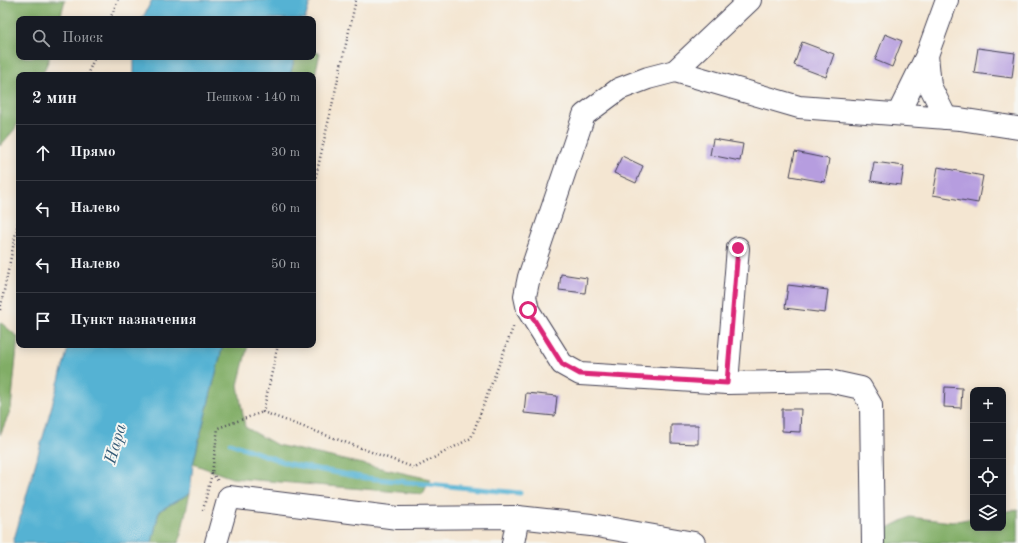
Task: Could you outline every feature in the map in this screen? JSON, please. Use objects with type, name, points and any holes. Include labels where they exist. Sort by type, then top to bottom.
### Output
[{"type":"street","points":[[750,0],[675,71],[648,78],[619,89],[584,115],[529,277],[525,296],[528,310],[562,364],[580,374],[727,383],[829,381],[861,388],[871,405],[872,543]]},
{"type":"street","points":[[898,114],[926,55],[947,0]]},
{"type":"street","points":[[926,55],[930,86],[946,118]]},
{"type":"street","points":[[675,71],[799,107],[946,118],[1018,128]]},
{"type":"street","points":[[727,383],[738,248]]},
{"type":"street","points":[[216,543],[229,496],[398,518],[518,517],[591,525],[694,543]]},
{"type":"street","points":[[513,543],[518,517]]},
{"type":"path","points":[[111,16],[118,0]]},
{"type":"path","points":[[316,176],[356,0]]},
{"type":"path","points":[[88,72],[94,60]]},
{"type":"path","points":[[0,310],[16,233]]},
{"type":"path","points":[[202,515],[212,473],[218,428],[263,412],[415,468],[471,438],[525,296]]},
{"type":"path","points":[[263,412],[277,348]]},
{"type":"green space","points":[[0,0],[65,0],[61,16],[16,16],[16,60],[49,60],[43,72],[16,72],[16,127],[0,146]]},
{"type":"green space","points":[[316,52],[320,53],[316,72],[291,72],[294,60],[316,60]]},
{"type":"green space","points":[[0,322],[16,335],[17,348],[11,409],[0,435]]},
{"type":"green space","points":[[222,348],[247,348],[238,385],[245,427],[277,445],[430,479],[423,494],[232,478],[193,464]]},
{"type":"green space","points":[[190,493],[179,543],[152,543],[159,511]]},
{"type":"green space","points":[[1018,509],[1018,543],[883,543],[884,530],[910,517],[952,522],[970,519],[970,531],[1006,531],[1006,511]]},
{"type":"water","points":[[152,0],[311,0],[306,16],[144,16]]},
{"type":"water","points":[[134,60],[294,60],[291,72],[134,72]]},
{"type":"water","name":"Нара","points":[[68,348],[222,348],[193,464],[190,493],[159,511],[152,543],[13,543]]},
{"type":"building","points":[[885,34],[902,41],[892,67],[875,60]]},
{"type":"building","points":[[802,42],[834,54],[826,77],[794,65]]},
{"type":"building","points":[[978,48],[1015,53],[1012,78],[974,73]]},
{"type":"building","points":[[713,139],[743,144],[740,161],[710,155]]},
{"type":"building","points":[[795,152],[829,159],[825,182],[790,176]]},
{"type":"building","points":[[622,156],[643,166],[636,183],[614,173]]},
{"type":"building","points":[[874,162],[904,166],[901,185],[871,181]]},
{"type":"building","points":[[938,167],[983,176],[978,203],[933,195]]},
{"type":"building","points":[[561,274],[587,278],[585,293],[559,290]]},
{"type":"building","points":[[788,285],[828,290],[825,313],[785,308]]},
{"type":"building","points":[[945,387],[962,388],[961,408],[944,407]]},
{"type":"building","points":[[526,393],[557,396],[555,416],[524,413]]},
{"type":"building","points":[[782,409],[801,409],[800,432],[782,431]]},
{"type":"building","points":[[671,425],[698,425],[698,444],[671,443]]},
{"type":"waterway","points":[[230,443],[289,464],[366,478],[520,493]]},
{"type":"route","points":[[528,310],[562,364],[580,374],[727,383],[738,248]]}]
